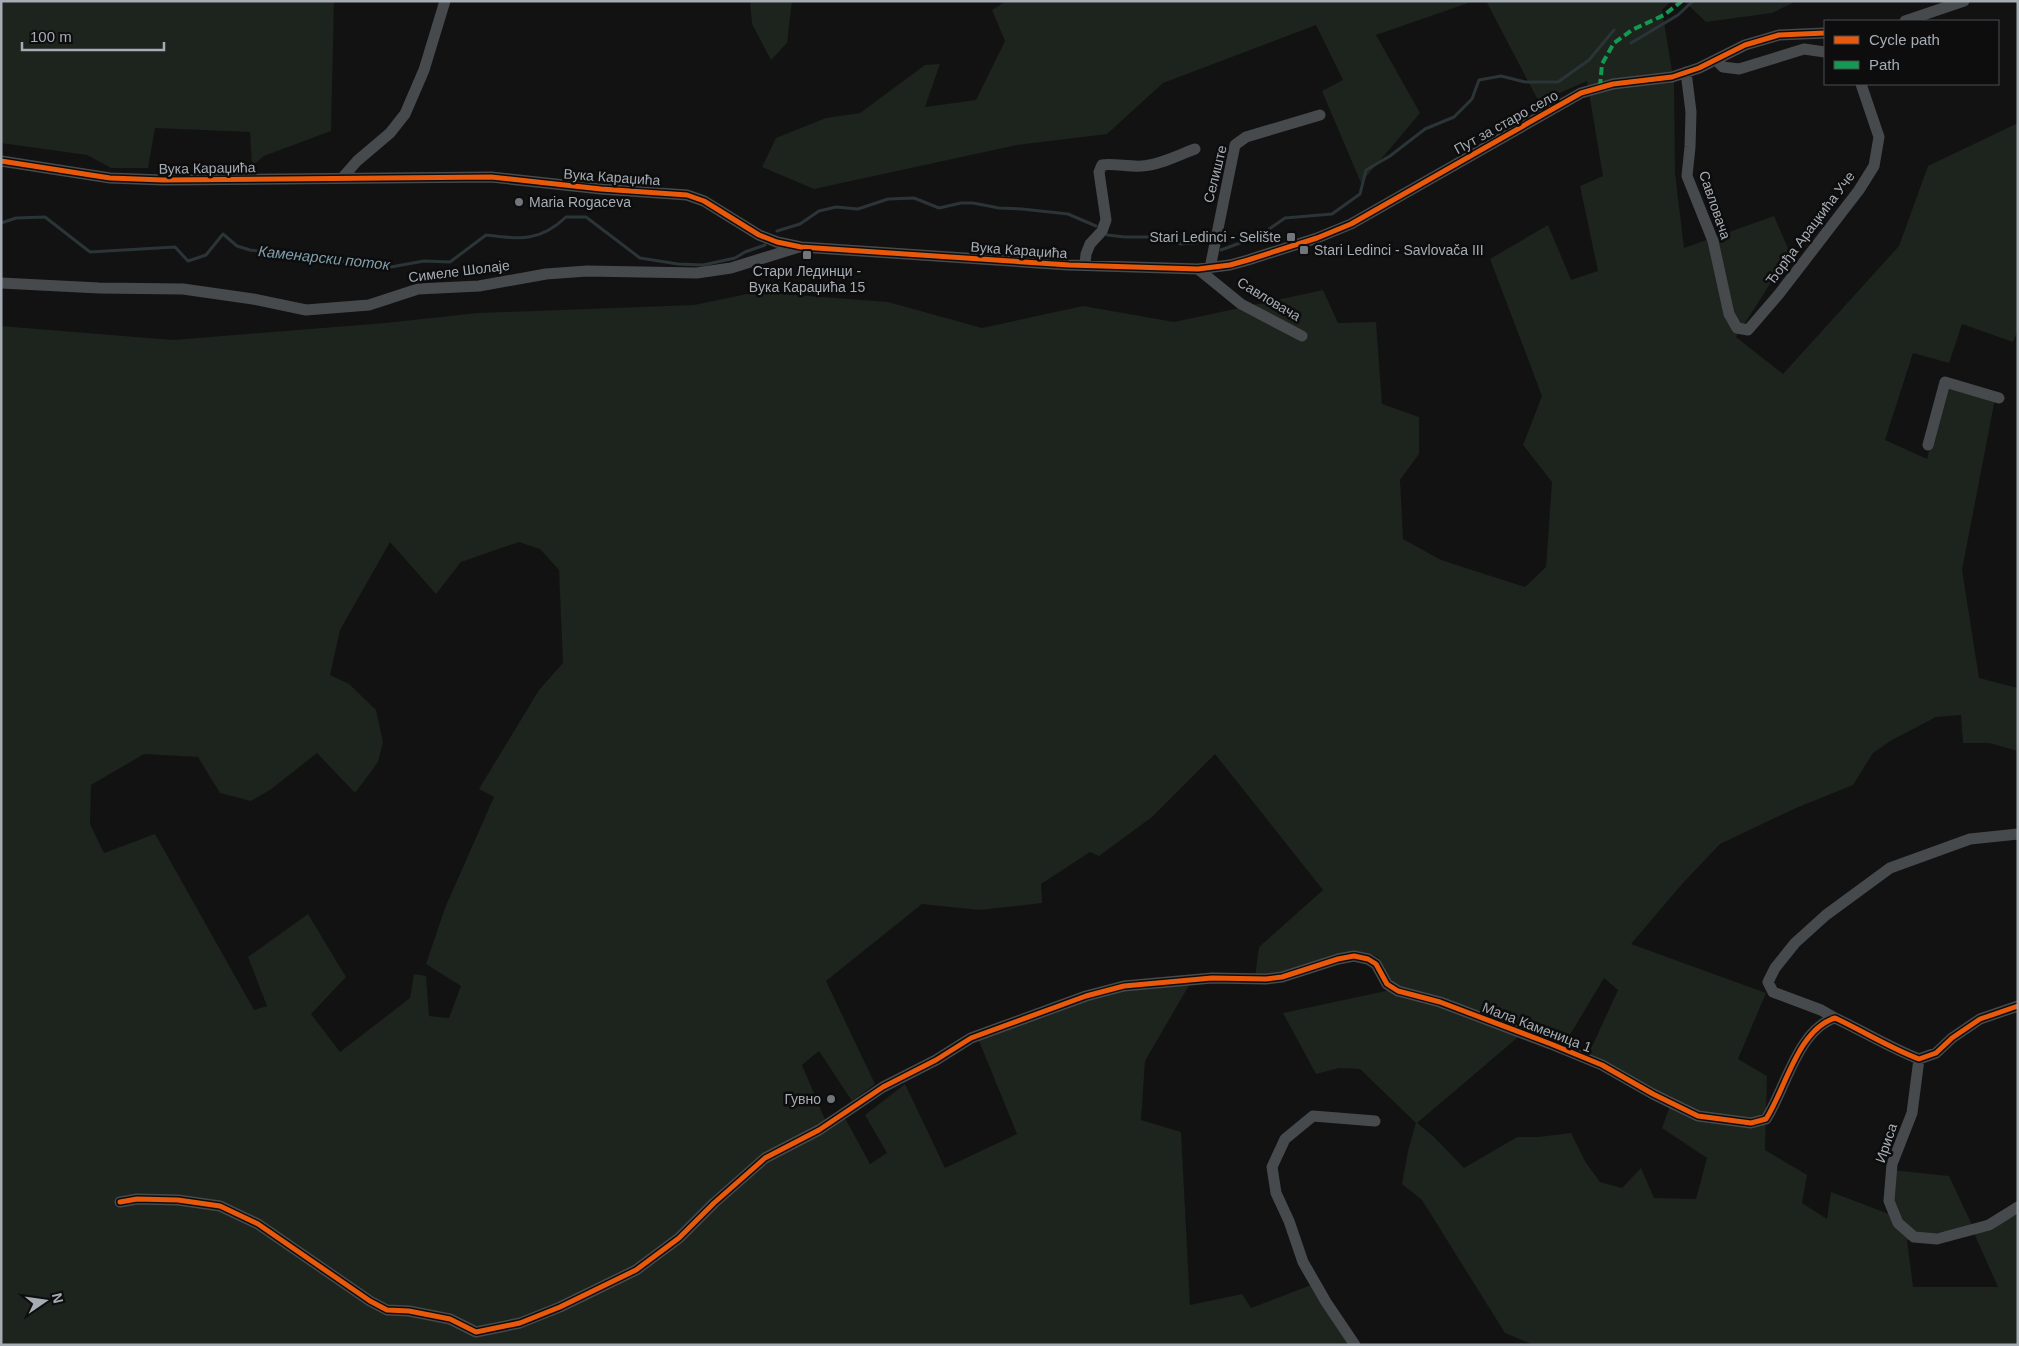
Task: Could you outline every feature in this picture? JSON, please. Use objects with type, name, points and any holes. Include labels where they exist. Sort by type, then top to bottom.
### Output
[{"type":"street","points":[[343,177],[357,161],[390,133],[405,114],[424,70],[445,1]]},
{"type":"street","points":[[1908,20],[1964,1]]},
{"type":"street","name":"Пут за старо село","points":[[1204,268],[1248,260],[1317,238],[1351,224],[1581,93],[1613,84],[1672,77],[1716,60],[1745,45],[1779,35],[1824,33]]},
{"type":"street","points":[[1716,60],[1723,68],[1738,69],[1804,49],[1824,52]]},
{"type":"street","name":"Савловача","points":[[1686,72],[1691,112],[1690,147],[1686,176],[1713,242],[1729,314],[1737,328],[1748,330],[1752,326]]},
{"type":"street","name":"Ђорђа Арацкића Уче","points":[[1752,326],[1859,190],[1874,166],[1879,137],[1861,85]]},
{"type":"street","name":"Селиште","points":[[1204,268],[1235,145],[1246,137],[1320,115]]},
{"type":"street","points":[[1084,265],[1090,244],[1102,231],[1106,220],[1099,172],[1102,165],[1144,166],[1162,162],[1195,149]]},
{"type":"street","name":"Вука Караџића","points":[[1,162],[110,178],[163,180],[491,177],[591,188],[687,194],[704,201],[759,234],[777,242],[801,247],[1084,265],[1204,268]]},
{"type":"street","name":"Симеле Шолаје","points":[[1,283],[99,288],[183,289],[253,298],[306,310],[315,310],[369,305],[418,289],[479,286],[546,274],[587,271],[697,273],[731,268],[801,247]]},
{"type":"street","name":"Савловача","points":[[1204,268],[1241,304],[1302,336]]},
{"type":"street","points":[[1928,445],[1946,382],[2000,398]]},
{"type":"street","points":[[2018,834],[1970,839],[1890,868],[1826,915],[1795,944],[1775,968],[1768,982],[1773,992],[1821,1010],[1899,1052],[1919,1060],[1936,1052],[1952,1038],[1980,1019],[2018,1006]]},
{"type":"street","name":"Мала Каменица 1","points":[[120,1202],[137,1199],[178,1200],[220,1206],[258,1224],[370,1301],[387,1310],[409,1311],[450,1319],[476,1332],[497,1329],[560,1308],[636,1270],[678,1238],[765,1158],[819,1130],[883,1088],[936,1060],[971,1038],[1086,996],[1124,986],[1212,978],[1266,979],[1338,959],[1354,956],[1368,958],[1376,964],[1387,984],[1398,991],[1424,996],[1552,1044],[1602,1065],[1653,1094],[1698,1116],[1751,1123],[1766,1119],[1772,1111],[1783,1081],[1814,1030],[1824,1021],[1835,1018]]},
{"type":"street","name":"Ириса","points":[[1919,1060],[1912,1113],[1892,1164],[1889,1201],[1898,1223],[1914,1237],[1937,1239],[1989,1225],[2018,1207]]},
{"type":"street","points":[[1355,1345],[1326,1302],[1303,1262],[1289,1221],[1276,1193],[1272,1167],[1285,1139],[1313,1116],[1375,1121]]},
{"type":"shaded area","points":[[1,1],[334,1],[331,131],[264,156],[252,166],[250,132],[155,128],[148,168],[111,168],[87,155],[1,143]]},
{"type":"shaded area","points":[[750,1],[792,1],[787,43],[771,60],[752,24]]},
{"type":"shaded area","points":[[1006,1],[1474,1],[1376,35],[1420,113],[1361,183],[1322,91],[1343,80],[1316,25],[1163,83],[1107,134],[1017,145],[814,189],[762,167],[776,138],[826,118],[860,113],[925,65],[940,64],[925,107],[976,100],[1005,41],[992,10]]},
{"type":"shaded area","points":[[1486,1],[1671,1],[1662,10],[1674,83],[1675,173],[1684,248],[1774,216],[1790,253],[1736,337],[1783,374],[1899,246],[1928,166],[2018,123],[2018,329],[2013,342],[1962,324],[1949,363],[1913,353],[1885,440],[1927,459],[1946,383],[1995,399],[1962,570],[1979,678],[2018,688],[2018,751],[1989,743],[1963,743],[1961,715],[1936,717],[1892,740],[1873,753],[1853,785],[1796,808],[1720,844],[1683,883],[1631,944],[1766,993],[1738,1059],[1767,1076],[1765,1150],[1807,1175],[1802,1203],[1827,1219],[1831,1192],[1889,1214],[1892,1170],[1949,1176],[1972,1225],[1907,1240],[1913,1287],[1998,1287],[1974,1233],[2018,1211],[2018,1345],[1534,1345],[1505,1333],[1422,1200],[1402,1184],[1408,1151],[1416,1123],[1360,1069],[1339,1068],[1316,1074],[1283,1013],[1395,989],[1378,957],[1358,951],[1285,973],[1255,977],[1259,947],[1323,890],[1215,754],[1152,817],[1099,856],[1090,852],[1041,884],[1042,903],[979,910],[922,904],[826,981],[875,1084],[852,1101],[819,1051],[802,1065],[829,1129],[845,1118],[870,1164],[887,1153],[865,1115],[905,1084],[945,1168],[1017,1134],[977,1036],[1122,981],[1195,975],[1145,1061],[1141,1120],[1181,1132],[1190,1305],[1242,1294],[1251,1308],[1319,1282],[1360,1345],[1,1345],[1,326],[173,340],[385,323],[478,313],[694,305],[757,292],[888,302],[982,328],[1083,306],[1174,322],[1323,290],[1338,323],[1376,322],[1382,404],[1419,417],[1419,454],[1400,480],[1403,539],[1441,560],[1525,587],[1546,567],[1552,482],[1523,445],[1542,396],[1490,259],[1548,225],[1571,280],[1598,271],[1580,186],[1603,176],[1587,81],[1539,102]],"holes":[[[390,542],[436,594],[461,562],[519,542],[540,549],[559,570],[563,663],[539,690],[479,789],[494,797],[445,908],[426,964],[461,986],[449,1018],[429,1016],[426,976],[414,974],[410,998],[340,1052],[311,1014],[346,977],[308,914],[248,957],[267,1006],[254,1010],[155,834],[104,853],[90,824],[91,785],[144,754],[198,757],[220,793],[251,801],[270,790],[317,753],[355,793],[378,762],[383,742],[376,710],[349,684],[330,675],[340,630]],[[1604,978],[1618,990],[1589,1053],[1672,1100],[1662,1128],[1707,1158],[1696,1199],[1654,1198],[1641,1168],[1622,1188],[1600,1182],[1586,1163],[1571,1133],[1539,1137],[1517,1137],[1464,1168],[1433,1136],[1417,1123],[1523,1033],[1568,1038]]]},
{"type":"shaded area","points":[[1684,1],[1797,1],[1772,13],[1706,22]]},
{"type":"waterway","name":"Каменарски поток","points":[[1631,43],[1678,15],[1693,1]]},
{"type":"waterway","name":"Каменарски поток","points":[[1221,250],[1259,236],[1285,218],[1332,214],[1360,194],[1366,170],[1390,156],[1425,129],[1454,117],[1472,99],[1479,80],[1501,76],[1525,82],[1558,82],[1589,60],[1614,30]]},
{"type":"waterway","name":"Каменарски поток","points":[[777,231],[800,224],[819,211],[836,207],[858,209],[888,199],[914,198],[939,208],[961,203],[973,203],[999,208],[1068,214],[1096,226]]},
{"type":"waterway","name":"Каменарски поток","points":[[1,223],[16,218],[45,217],[90,252],[175,247],[188,261],[206,255],[223,234],[237,246],[250,250],[391,267],[424,261],[450,262],[486,235],[519,238],[538,235],[547,231],[566,217],[586,217],[640,258],[678,264],[703,265],[735,258],[745,252],[765,245]]},
{"type":"waterway","name":"Каменарски поток","points":[[1107,235],[1162,237],[1181,244],[1206,242]]},
{"type":"marked path","points":[[1600,87],[1602,64],[1614,43],[1632,30],[1664,15],[1682,1]]},
{"type":"cycle path","points":[[1,161],[110,178],[163,180],[491,177],[601,189],[687,195],[704,201],[759,235],[777,242],[801,247],[1069,265],[1198,269],[1230,265],[1248,260],[1317,238],[1351,224],[1581,93],[1613,84],[1672,77],[1699,68],[1745,45],[1779,35],[1824,33]]},
{"type":"cycle path","points":[[120,1202],[137,1199],[178,1200],[220,1206],[258,1224],[370,1301],[387,1310],[409,1311],[450,1319],[476,1332],[520,1323],[560,1307],[636,1270],[679,1238],[714,1203],[765,1158],[819,1130],[883,1087],[936,1060],[971,1038],[1086,996],[1124,986],[1212,978],[1266,979],[1282,977],[1338,959],[1354,956],[1368,959],[1376,964],[1387,984],[1398,991],[1440,1002],[1602,1065],[1653,1094],[1698,1116],[1751,1123],[1766,1119],[1802,1047],[1811,1034],[1822,1024],[1835,1018],[1919,1059],[1936,1053],[1952,1038],[1980,1019],[2018,1006]]},
{"type":"place","name":"Maria Rogaceva","points":[[519,202]]},
{"type":"place","name":"Stari Ledinci - Selište","points":[[1291,237]]},
{"type":"place","name":"Stari Ledinci - Savlovača III","points":[[1304,250]]},
{"type":"place","name":"Стари Лединци - Вука Караџића 15","points":[[807,255]]},
{"type":"place","name":"Гувно","points":[[831,1099]]}]
